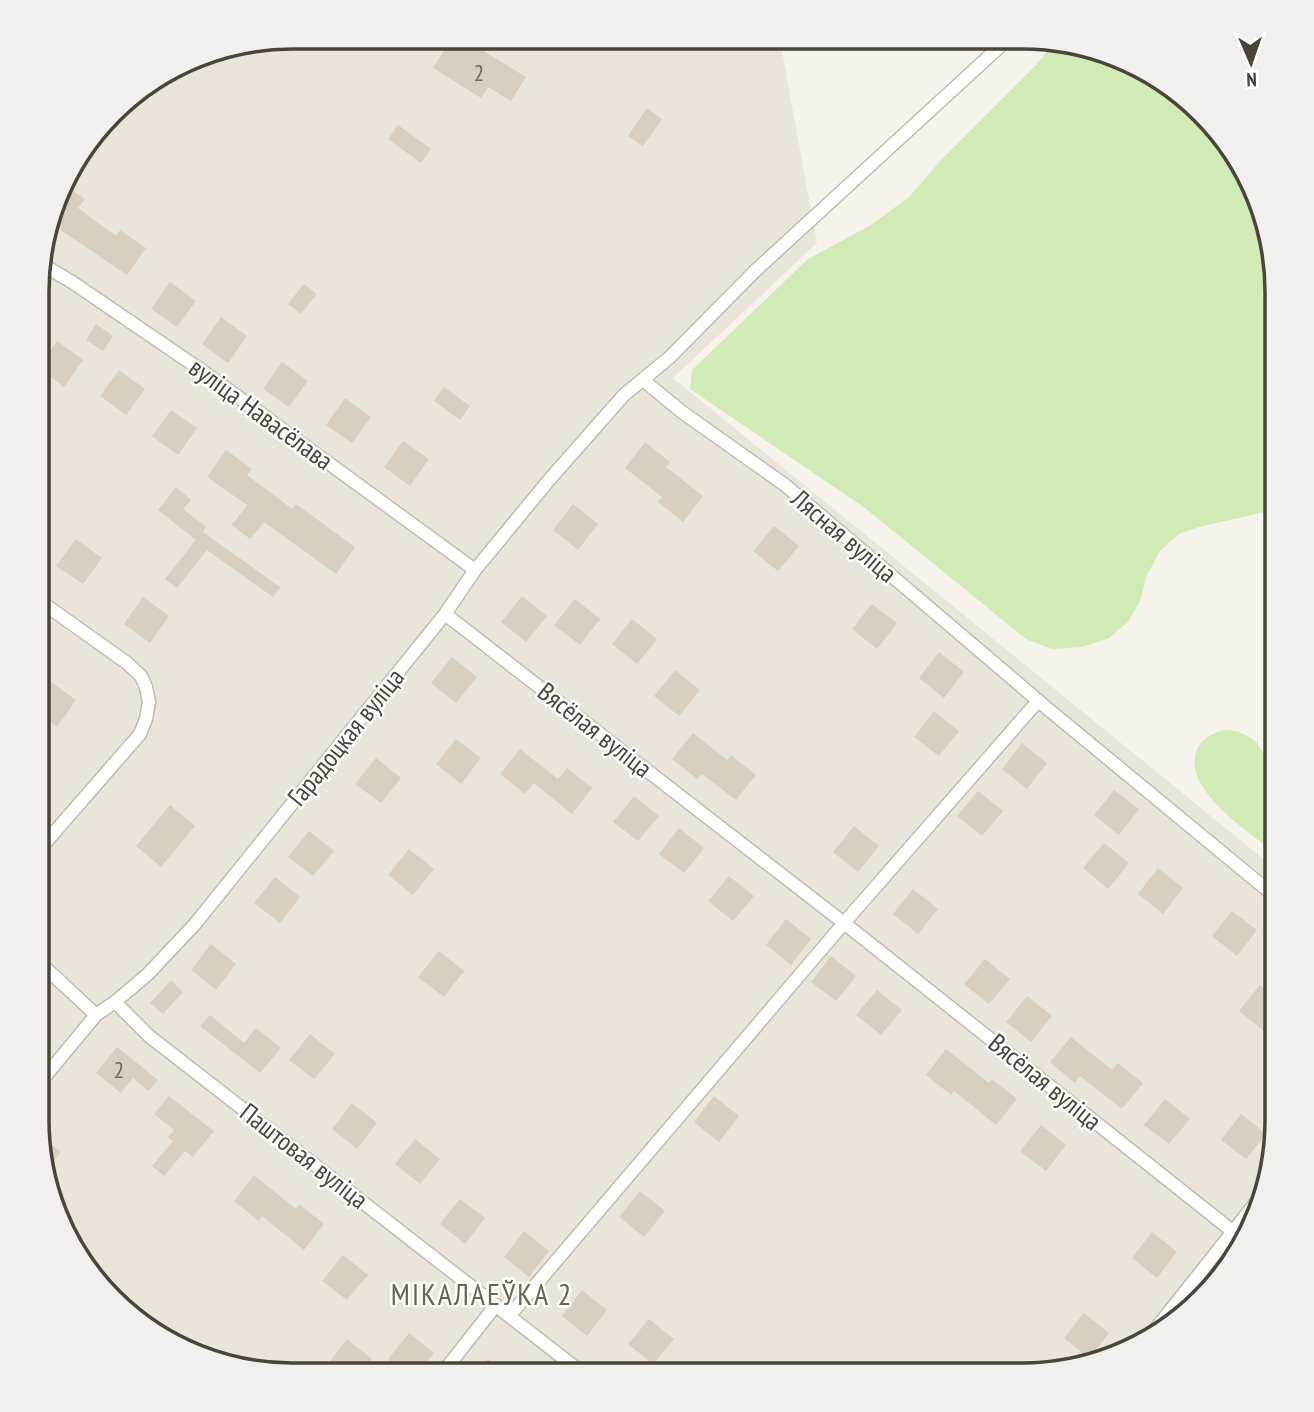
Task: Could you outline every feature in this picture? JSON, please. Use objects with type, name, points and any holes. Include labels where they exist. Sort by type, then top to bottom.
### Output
[{"type":"street","name":"Гарадоцкая вуліца","points":[[50,1069],[96,1015],[148,974],[195,924],[445,614],[475,570],[624,395],[670,358],[755,271],[997,49]]},
{"type":"street","name":"вуліца Навасёлава","points":[[51,269],[201,370],[475,570]]},
{"type":"street","name":"Лясная вуліца","points":[[643,380],[682,412],[785,485],[1038,701],[1264,887]]},
{"type":"street","points":[[49,608],[141,676],[149,702],[140,734],[50,838]]},
{"type":"street","name":"Вясёлая вуліца","points":[[445,614],[844,923],[1235,1234]]},
{"type":"street","points":[[510,1315],[844,923],[1038,701]]},
{"type":"street","points":[[50,972],[96,1015]]},
{"type":"street","name":"Паштовая вуліца","points":[[115,1002],[149,1036],[569,1362]]},
{"type":"street","points":[[1167,1314],[1244,1218]]},
{"type":"street","points":[[451,1362],[496,1305]]},
{"type":"shaded area","points":[[782,49],[817,243],[673,378],[1264,859],[1263,1152],[1257,1183],[1232,1241],[1205,1280],[1182,1303],[1157,1322],[1100,1350],[1038,1362],[276,1362],[229,1355],[171,1330],[132,1303],[109,1280],[90,1255],[62,1198],[50,1136],[49,292],[54,245],[62,214],[82,171],[109,132],[132,109],[157,90],[199,68],[229,57],[260,51]]},
{"type":"green space","points":[[1048,51],[1085,57],[1129,74],[1157,90],[1194,120],[1224,157],[1240,185],[1252,214],[1264,276],[1264,512],[1179,534],[1160,551],[1147,575],[1140,601],[1128,622],[1109,638],[1082,647],[1052,649],[1026,639],[865,508],[690,389],[692,370],[808,259],[871,225],[909,197],[943,158]]},
{"type":"green space","points":[[1236,731],[1257,743],[1264,754],[1264,844],[1223,810],[1200,782],[1195,767],[1196,753],[1200,744],[1214,733]]},
{"type":"building","points":[[445,49],[480,49],[526,77],[511,101],[488,87],[481,98],[433,68]]},
{"type":"building","points":[[647,108],[662,119],[643,146],[628,136]]},
{"type":"building","points":[[398,125],[431,149],[421,163],[388,139]]},
{"type":"building","points":[[72,190],[85,199],[78,208],[116,236],[120,230],[146,248],[127,275],[58,228]]},
{"type":"building","points":[[170,282],[196,301],[177,327],[151,309]]},
{"type":"building","points":[[304,284],[317,294],[301,314],[288,304]]},
{"type":"building","points":[[221,317],[247,336],[228,363],[202,344]]},
{"type":"building","points":[[96,324],[113,336],[103,351],[86,340]]},
{"type":"building","points":[[57,341],[83,360],[64,387],[49,376],[49,352]]},
{"type":"building","points":[[282,362],[308,381],[289,407],[263,389]]},
{"type":"building","points":[[119,370],[145,389],[126,415],[100,396]]},
{"type":"building","points":[[444,387],[470,406],[460,420],[434,401]]},
{"type":"building","points":[[345,398],[371,417],[352,443],[326,425]]},
{"type":"building","points":[[171,410],[197,428],[178,455],[152,436]]},
{"type":"building","points":[[403,441],[429,459],[410,486],[384,467]]},
{"type":"building","points":[[645,442],[670,462],[666,467],[703,496],[683,522],[658,502],[662,497],[625,468]]},
{"type":"building","points":[[226,450],[252,469],[247,475],[292,509],[296,504],[355,547],[336,574],[264,522],[250,539],[232,525],[247,505],[207,477]]},
{"type":"building","points":[[176,487],[191,500],[183,509],[206,527],[203,532],[280,587],[273,597],[207,550],[177,588],[165,579],[196,540],[158,510]]},
{"type":"building","points":[[573,504],[598,524],[578,550],[553,530]]},
{"type":"building","points":[[774,526],[799,546],[778,571],[753,551]]},
{"type":"building","points":[[76,539],[102,558],[83,584],[56,566]]},
{"type":"building","points":[[522,596],[547,616],[526,642],[501,622]]},
{"type":"building","points":[[143,597],[169,616],[150,643],[124,624]]},
{"type":"building","points":[[575,599],[600,619],[580,645],[554,625]]},
{"type":"building","points":[[872,604],[897,623],[877,649],[852,629]]},
{"type":"building","points":[[632,619],[657,639],[637,664],[612,644]]},
{"type":"building","points":[[939,652],[964,672],[944,698],[919,678]]},
{"type":"building","points":[[452,657],[477,677],[456,703],[431,683]]},
{"type":"building","points":[[675,670],[700,690],[679,716],[654,696]]},
{"type":"building","points":[[49,682],[76,700],[57,727],[50,722]]},
{"type":"building","points":[[934,711],[959,731],[939,756],[914,737]]},
{"type":"building","points":[[693,733],[727,760],[731,755],[756,775],[736,800],[702,774],[697,779],[672,759]]},
{"type":"building","points":[[456,739],[481,758],[461,784],[436,764]]},
{"type":"building","points":[[1022,743],[1047,763],[1027,789],[1002,769]]},
{"type":"building","points":[[520,749],[558,779],[567,768],[592,788],[572,814],[534,783],[525,794],[500,774]]},
{"type":"building","points":[[376,758],[401,778],[381,803],[355,784]]},
{"type":"building","points":[[1114,790],[1139,809],[1119,835],[1094,815]]},
{"type":"building","points":[[978,791],[1003,811],[982,836],[957,816]]},
{"type":"building","points":[[634,796],[659,816],[638,841],[613,822]]},
{"type":"building","points":[[170,805],[195,826],[161,867],[136,846]]},
{"type":"building","points":[[854,826],[879,846],[858,872],[833,852]]},
{"type":"building","points":[[679,828],[704,848],[684,873],[659,854]]},
{"type":"building","points":[[309,831],[334,851],[313,876],[288,857]]},
{"type":"building","points":[[1104,843],[1129,863],[1108,889],[1083,868]]},
{"type":"building","points":[[409,849],[434,869],[413,895],[388,875]]},
{"type":"building","points":[[1158,868],[1183,888],[1163,914],[1138,894]]},
{"type":"building","points":[[729,876],[754,896],[733,921],[708,901]]},
{"type":"building","points":[[275,877],[300,897],[280,923],[254,903]]},
{"type":"building","points":[[913,889],[938,909],[918,934],[893,914]]},
{"type":"building","points":[[1232,911],[1257,930],[1237,956],[1212,936]]},
{"type":"building","points":[[786,919],[811,939],[791,965],[766,945]]},
{"type":"building","points":[[211,944],[236,964],[216,990],[191,970]]},
{"type":"building","points":[[439,951],[464,971],[444,997],[418,977]]},
{"type":"building","points":[[831,956],[856,976],[836,1001],[811,982]]},
{"type":"building","points":[[985,959],[1010,979],[989,1004],[964,984]]},
{"type":"building","points":[[171,980],[183,992],[163,1014],[150,1003]]},
{"type":"building","points":[[1260,985],[1264,988],[1264,1031],[1239,1011]]},
{"type":"building","points":[[877,990],[902,1010],[881,1035],[856,1015]]},
{"type":"building","points":[[1027,996],[1052,1016],[1031,1042],[1006,1022]]},
{"type":"building","points":[[210,1015],[244,1043],[256,1028],[281,1048],[260,1073],[200,1026]]},
{"type":"building","points":[[310,1034],[335,1054],[314,1079],[289,1060]]},
{"type":"building","points":[[1071,1037],[1112,1070],[1118,1063],[1143,1083],[1122,1109],[1080,1076],[1075,1083],[1050,1062]]},
{"type":"building","points":[[117,1047],[158,1080],[148,1091],[133,1078],[121,1093],[96,1073]]},
{"type":"building","points":[[946,1049],[989,1083],[992,1079],[1017,1099],[996,1125],[954,1091],[951,1095],[926,1075]]},
{"type":"building","points":[[169,1096],[214,1131],[193,1157],[185,1151],[164,1176],[152,1166],[173,1141],[168,1137],[174,1130],[154,1114]]},
{"type":"building","points":[[714,1096],[739,1116],[719,1142],[694,1122]]},
{"type":"building","points":[[1165,1099],[1190,1119],[1169,1144],[1144,1125]]},
{"type":"building","points":[[352,1103],[377,1123],[357,1149],[332,1129]]},
{"type":"building","points":[[1241,1114],[1264,1132],[1264,1137],[1246,1159],[1221,1140]]},
{"type":"building","points":[[1041,1125],[1066,1145],[1046,1171],[1020,1151]]},
{"type":"building","points":[[415,1139],[440,1159],[420,1184],[395,1164]]},
{"type":"building","points":[[51,1144],[61,1152],[53,1162]]},
{"type":"building","points":[[254,1175],[296,1209],[299,1204],[324,1224],[304,1250],[262,1216],[259,1221],[234,1201]]},
{"type":"building","points":[[640,1191],[665,1211],[644,1237],[619,1217]]},
{"type":"building","points":[[460,1199],[485,1218],[465,1244],[440,1224]]},
{"type":"building","points":[[524,1231],[549,1251],[529,1277],[504,1257]]},
{"type":"building","points":[[1152,1232],[1177,1252],[1157,1278],[1132,1258]]},
{"type":"building","points":[[343,1255],[368,1275],[347,1300],[322,1281]]},
{"type":"building","points":[[582,1290],[607,1310],[587,1336],[562,1316]]},
{"type":"building","points":[[1084,1313],[1109,1333],[1094,1351],[1084,1354],[1064,1338]]},
{"type":"building","points":[[649,1319],[674,1339],[655,1362],[650,1362],[628,1344]]},
{"type":"building","points":[[409,1333],[434,1353],[427,1362],[392,1362],[388,1359]]},
{"type":"building","points":[[347,1339],[372,1359],[370,1362],[329,1362]]},
{"type":"district","name":"МІКАЛАЕЎКА 2","points":[[482,1295]]}]
